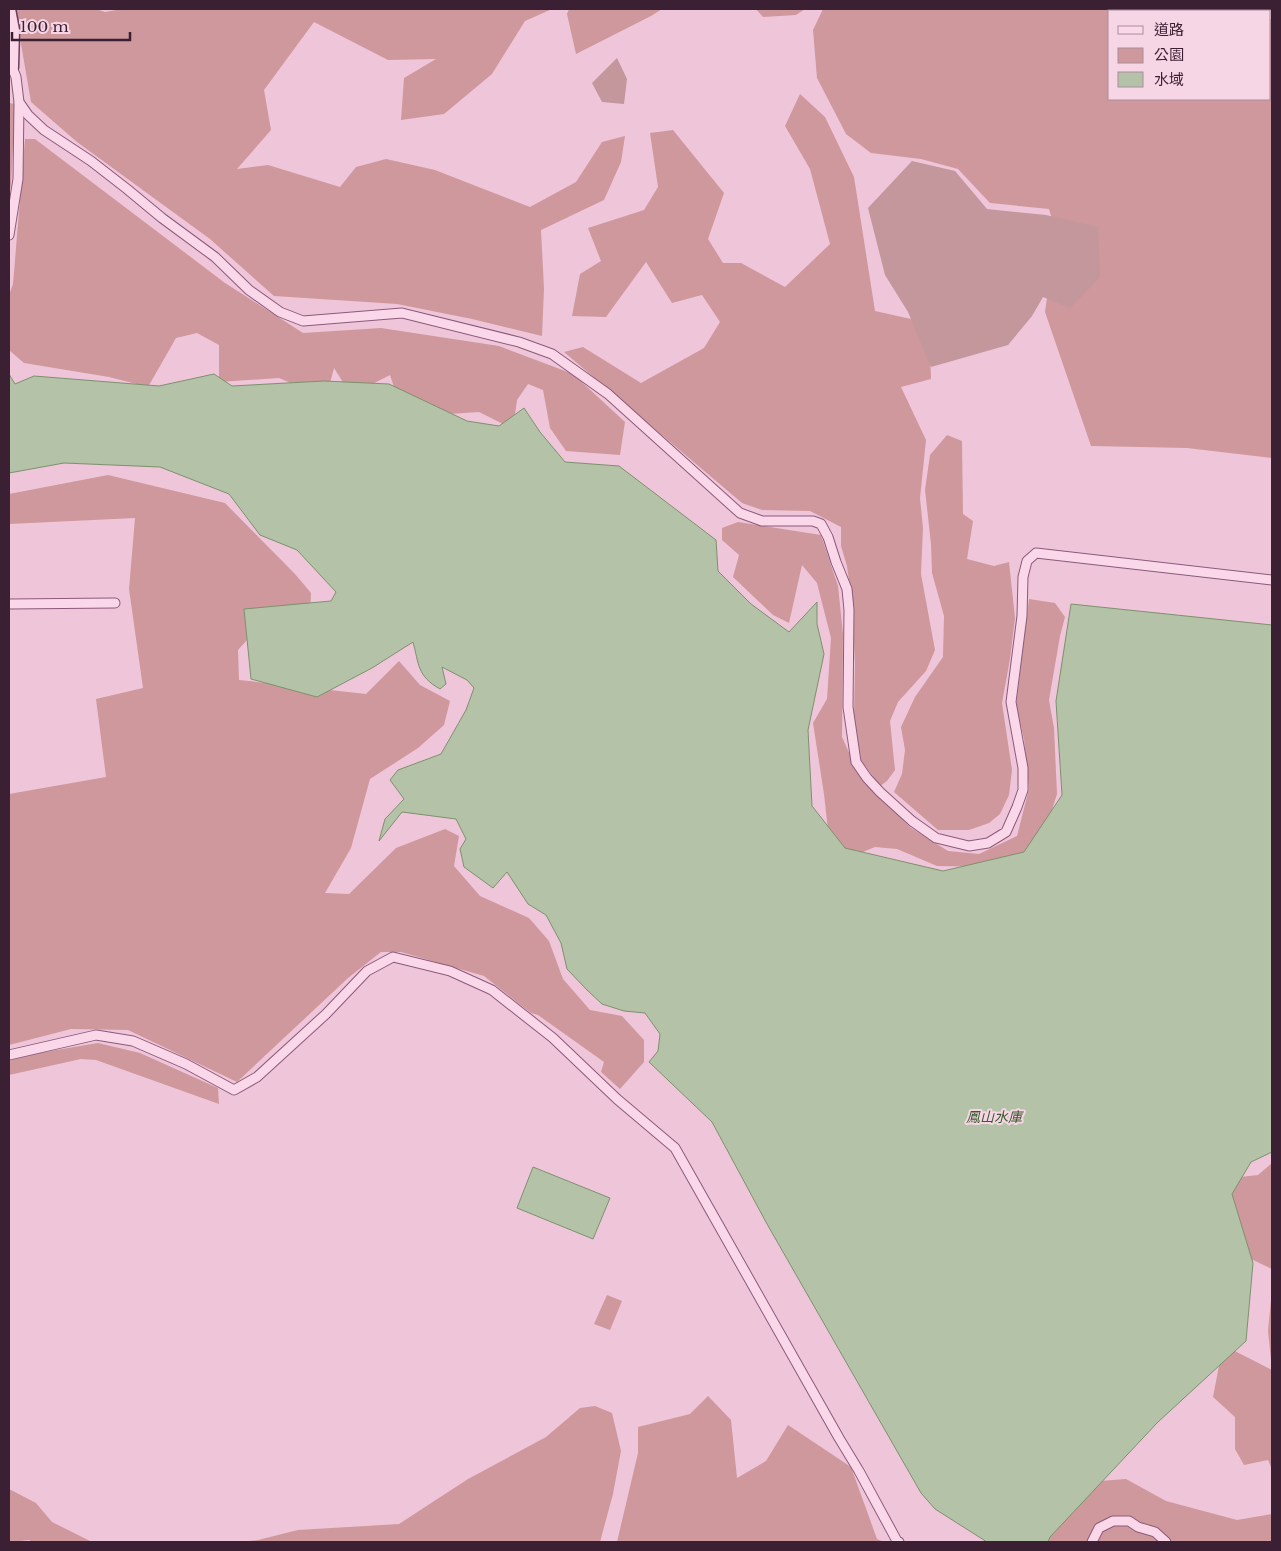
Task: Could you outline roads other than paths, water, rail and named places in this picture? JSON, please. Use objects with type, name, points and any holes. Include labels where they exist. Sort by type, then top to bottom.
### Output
[{"type":"street","points":[[9,9],[13,30],[10,67],[16,77],[20,102],[18,179],[9,235]]},
{"type":"street","points":[[20,102],[28,115],[44,130],[113,178],[162,218],[215,257],[249,290],[280,312],[303,321],[402,313],[519,342],[552,354],[608,394],[740,513],[762,521],[813,520],[821,524],[847,589],[849,610],[848,707],[856,762],[867,778],[887,799],[912,821],[936,838],[969,846],[988,843],[1006,832],[1023,790],[1023,768],[1011,702],[1022,616],[1023,577],[1028,562],[1036,553],[1272,580]]},
{"type":"street","points":[[9,604],[115,603]]},
{"type":"street","points":[[9,1055],[96,1035],[134,1041],[186,1064],[234,1090],[257,1077],[326,1014],[367,971],[393,957],[450,971],[492,990],[553,1038],[617,1099],[674,1148],[838,1438],[859,1471],[896,1541],[899,1542]]},
{"type":"street","points":[[1092,1542],[1099,1528],[1113,1522],[1129,1521],[1138,1527],[1155,1532],[1166,1542]]},
{"type":"water","name":"鳳山水庫","points":[[9,374],[15,384],[34,376],[159,386],[214,374],[232,386],[324,381],[389,384],[467,421],[499,426],[524,408],[540,432],[565,462],[619,466],[716,540],[718,571],[751,604],[789,632],[817,602],[817,624],[824,654],[808,730],[812,806],[845,848],[943,871],[1024,852],[1062,795],[1056,701],[1071,604],[1272,625],[1272,1152],[1251,1162],[1232,1194],[1253,1263],[1246,1341],[1158,1422],[1050,1537],[1048,1542],[987,1542],[935,1509],[921,1493],[767,1224],[712,1122],[649,1062],[658,1051],[660,1034],[645,1013],[624,1011],[602,1004],[587,990],[567,969],[561,943],[546,915],[528,904],[507,872],[493,888],[464,867],[460,849],[466,839],[456,819],[402,812],[379,841],[385,819],[404,799],[390,780],[398,770],[441,754],[466,710],[474,688],[467,680],[442,667],[446,684],[440,689],[432,684],[420,669],[413,642],[372,668],[317,697],[251,679],[244,609],[331,601],[336,592],[297,550],[260,535],[229,494],[160,467],[64,463],[9,473]]},
{"type":"water","points":[[533,1167],[610,1198],[593,1239],[517,1208]]}]
